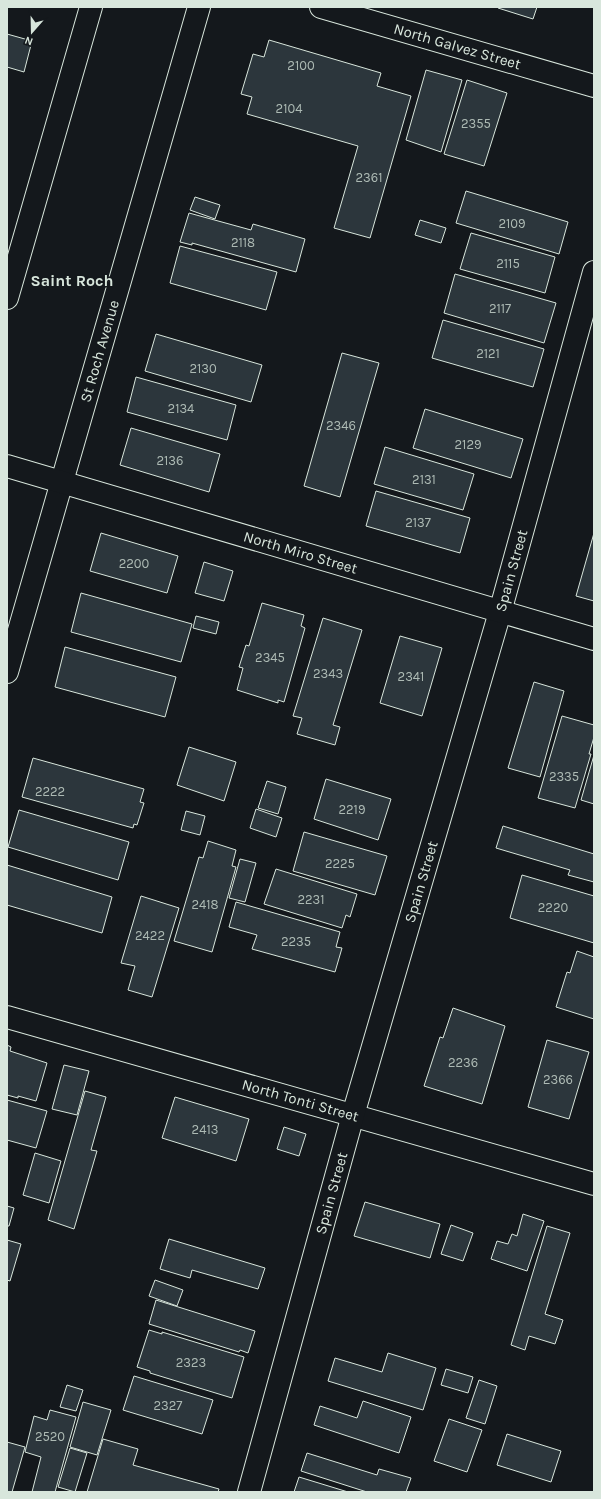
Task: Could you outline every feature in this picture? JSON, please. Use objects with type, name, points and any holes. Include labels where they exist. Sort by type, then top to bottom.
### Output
[{"type":"street","points":[[7,298],[91,7]]},
{"type":"street","name":"St Roch Avenue","points":[[7,672],[199,7]]},
{"type":"street","name":"North Galvez Street","points":[[322,7],[594,86]]},
{"type":"street","name":"Spain Street","points":[[249,1492],[352,1115],[500,612],[594,272]]},
{"type":"street","name":"North Miro Street","points":[[7,466],[594,639]]},
{"type":"street","name":"North Tonti Street","points":[[7,1017],[594,1184]]},
{"type":"building","points":[[537,7],[533,19],[498,8]]},
{"type":"building","points":[[7,34],[32,41],[24,72],[7,67]]},
{"type":"building","points":[[269,40],[381,73],[377,86],[411,96],[370,238],[334,228],[358,146],[247,114],[252,97],[241,94],[253,54],[264,57]]},
{"type":"building","points":[[426,70],[462,80],[441,152],[406,140]]},
{"type":"building","points":[[467,80],[507,93],[484,166],[444,154]]},
{"type":"building","points":[[466,191],[568,222],[559,254],[456,223]]},
{"type":"building","points":[[195,197],[220,205],[215,219],[190,210]]},
{"type":"building","points":[[189,213],[251,230],[253,224],[305,239],[296,272],[192,243],[192,245],[180,242]]},
{"type":"building","points":[[420,220],[446,228],[441,243],[415,235]]},
{"type":"building","points":[[471,233],[555,257],[545,293],[460,269]]},
{"type":"building","points":[[180,246],[277,272],[266,310],[170,283]]},
{"type":"building","points":[[455,274],[556,303],[544,343],[444,313]]},
{"type":"building","points":[[443,320],[544,349],[533,387],[432,358]]},
{"type":"building","points":[[156,334],[262,365],[251,402],[145,371]]},
{"type":"building","points":[[342,353],[379,363],[340,497],[304,486]]},
{"type":"building","points":[[136,377],[236,405],[227,440],[127,412]]},
{"type":"building","points":[[425,409],[523,439],[511,478],[413,448]]},
{"type":"building","points":[[131,428],[220,454],[209,492],[120,465]]},
{"type":"building","points":[[385,447],[474,474],[463,510],[374,484]]},
{"type":"building","points":[[376,491],[470,518],[460,553],[366,526]]},
{"type":"building","points":[[101,533],[178,556],[167,593],[90,571]]},
{"type":"building","points":[[594,533],[594,601],[576,596]]},
{"type":"building","points":[[204,562],[233,571],[224,601],[195,593]]},
{"type":"building","points":[[81,593],[192,624],[181,662],[71,632]]},
{"type":"building","points":[[262,603],[304,615],[301,626],[305,628],[284,702],[278,700],[278,703],[237,690],[243,668],[239,667],[246,645],[249,646]]},
{"type":"building","points":[[196,616],[219,622],[216,634],[193,628]]},
{"type":"building","points":[[323,618],[362,630],[333,725],[340,727],[335,745],[297,734],[302,718],[293,716]]},
{"type":"building","points":[[400,636],[442,648],[422,716],[380,703]]},
{"type":"building","points":[[65,647],[176,677],[165,717],[55,687]]},
{"type":"building","points":[[534,682],[564,691],[540,777],[508,768]]},
{"type":"building","points":[[562,716],[594,725],[594,737],[589,754],[591,754],[575,808],[538,798]]},
{"type":"building","points":[[189,747],[236,762],[224,801],[177,785]]},
{"type":"building","points":[[594,755],[594,804],[581,800]]},
{"type":"building","points":[[33,758],[144,789],[140,802],[144,803],[137,825],[134,824],[133,828],[22,797]]},
{"type":"building","points":[[326,779],[391,799],[378,840],[314,819]]},
{"type":"building","points":[[267,781],[286,787],[278,814],[258,808]]},
{"type":"building","points":[[256,809],[282,818],[276,837],[250,828]]},
{"type":"building","points":[[19,810],[129,842],[118,880],[8,847]]},
{"type":"building","points":[[186,811],[205,816],[200,835],[181,830]]},
{"type":"building","points":[[503,826],[594,854],[594,882],[568,875],[570,870],[496,848]]},
{"type":"building","points":[[304,832],[387,856],[375,895],[293,871]]},
{"type":"building","points":[[208,841],[236,850],[232,866],[236,867],[212,952],[174,941],[199,857],[203,858]]},
{"type":"building","points":[[240,859],[256,863],[245,902],[229,898]]},
{"type":"building","points":[[7,865],[112,897],[102,933],[7,905]]},
{"type":"building","points":[[276,869],[357,894],[350,917],[346,915],[342,928],[264,904]]},
{"type":"building","points":[[522,875],[594,896],[594,943],[510,918]]},
{"type":"building","points":[[141,896],[179,908],[152,997],[128,990],[135,966],[121,963]]},
{"type":"building","points":[[236,902],[340,932],[336,947],[342,948],[335,972],[252,949],[257,935],[229,927]]},
{"type":"building","points":[[577,951],[594,957],[594,1019],[556,1007],[567,972],[570,973]]},
{"type":"building","points":[[453,1008],[505,1026],[482,1104],[424,1086],[440,1037],[443,1038]]},
{"type":"building","points":[[547,1040],[589,1052],[569,1119],[528,1107]]},
{"type":"building","points":[[7,1045],[11,1047],[10,1051],[47,1063],[36,1101],[18,1096],[18,1098],[7,1095]]},
{"type":"building","points":[[64,1065],[89,1071],[77,1115],[52,1109]]},
{"type":"building","points":[[85,1091],[106,1097],[91,1150],[97,1151],[74,1229],[48,1220]]},
{"type":"building","points":[[175,1097],[249,1119],[236,1161],[162,1138]]},
{"type":"building","points":[[7,1100],[47,1111],[36,1148],[7,1140]]},
{"type":"building","points":[[284,1127],[306,1134],[299,1156],[277,1149]]},
{"type":"building","points":[[35,1153],[61,1161],[49,1203],[23,1195]]},
{"type":"building","points":[[365,1202],[440,1224],[430,1258],[354,1236]]},
{"type":"building","points":[[7,1206],[14,1208],[9,1226],[7,1226]]},
{"type":"building","points":[[523,1214],[544,1221],[527,1271],[491,1259],[497,1241],[508,1244],[512,1234],[517,1236]]},
{"type":"building","points":[[451,1225],[473,1233],[463,1261],[441,1254]]},
{"type":"building","points":[[547,1226],[570,1233],[545,1314],[563,1320],[555,1344],[529,1336],[525,1350],[511,1345]]},
{"type":"building","points":[[169,1239],[265,1268],[258,1289],[192,1270],[190,1278],[160,1269]]},
{"type":"building","points":[[7,1240],[21,1244],[10,1281],[7,1280]]},
{"type":"building","points":[[155,1280],[183,1290],[177,1306],[149,1296]]},
{"type":"building","points":[[156,1300],[255,1331],[248,1353],[240,1350],[239,1352],[149,1324]]},
{"type":"building","points":[[149,1330],[162,1334],[162,1332],[244,1357],[232,1398],[150,1373],[150,1371],[137,1367]]},
{"type":"building","points":[[388,1353],[436,1368],[423,1410],[328,1381],[335,1358],[382,1372]]},
{"type":"building","points":[[446,1369],[473,1377],[468,1393],[441,1385]]},
{"type":"building","points":[[134,1376],[213,1400],[202,1434],[123,1410]]},
{"type":"building","points":[[479,1380],[497,1386],[485,1424],[466,1418]]},
{"type":"building","points":[[67,1385],[83,1390],[76,1411],[60,1407]]},
{"type":"building","points":[[363,1401],[411,1417],[399,1453],[314,1425],[320,1406],[357,1418]]},
{"type":"building","points":[[83,1402],[111,1410],[97,1455],[70,1447]]},
{"type":"building","points":[[50,1410],[76,1417],[55,1492],[32,1492],[41,1457],[25,1452],[34,1416],[47,1420]]},
{"type":"building","points":[[449,1419],[482,1430],[467,1472],[434,1461]]},
{"type":"building","points":[[507,1434],[561,1451],[551,1482],[497,1465]]},
{"type":"building","points":[[103,1439],[138,1449],[133,1465],[219,1489],[218,1492],[87,1492]]},
{"type":"building","points":[[7,1442],[25,1447],[12,1492],[7,1492]]},
{"type":"building","points":[[70,1448],[87,1453],[75,1492],[58,1487]]},
{"type":"building","points":[[307,1453],[377,1475],[379,1469],[411,1478],[406,1492],[367,1492],[301,1471]]},
{"type":"building","points":[[299,1477],[348,1492],[294,1492]]},
{"type":"district","name":"Saint Roch","points":[[72,280]]}]
